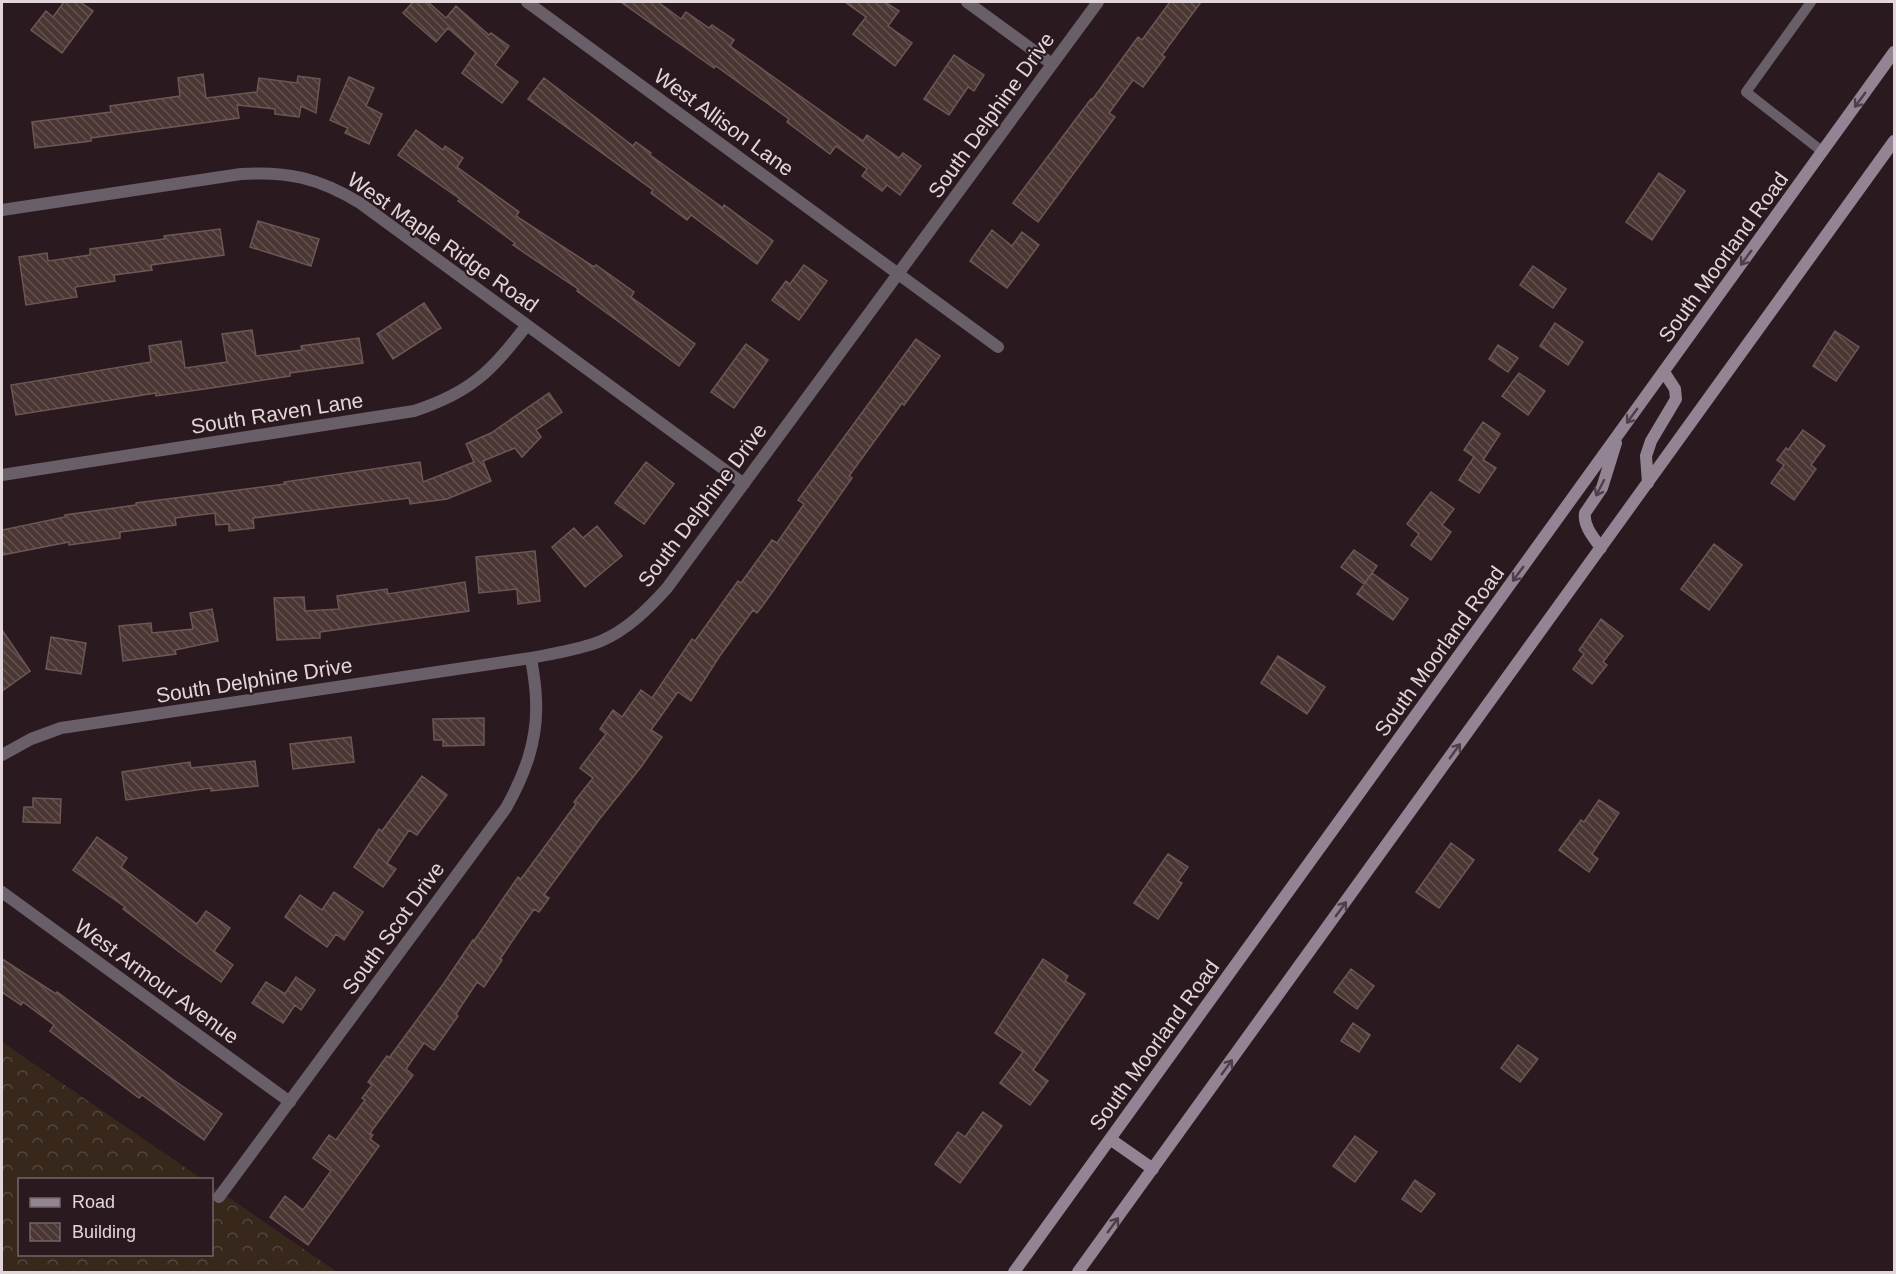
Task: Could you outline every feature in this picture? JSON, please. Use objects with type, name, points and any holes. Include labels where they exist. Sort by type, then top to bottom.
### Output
[{"type":"main road","name":"South Moorland Road","points":[[1014,1272],[1894,52]]},
{"type":"main road","points":[[1078,1272],[1894,141]]},
{"type":"main road","points":[[1648,483],[1646,456],[1651,441],[1676,399],[1675,389],[1664,372]]},
{"type":"main road","points":[[1601,548],[1585,524],[1584,518],[1602,488],[1620,434]]},
{"type":"main road","points":[[1110,1139],[1153,1169]]},
{"type":"street","name":"West Allison Lane","points":[[527,2],[998,347]]},
{"type":"street","points":[[967,2],[1052,64]]},
{"type":"street","name":"South Delphine Drive","points":[[2,755],[31,739],[61,728],[576,649],[602,640],[647,610],[667,588],[1098,2]]},
{"type":"street","name":"West Maple Ridge Road","points":[[2,210],[241,174],[275,173],[303,177],[336,189],[360,203],[744,484]]},
{"type":"street","name":"South Raven Lane","points":[[2,475],[414,411],[440,402],[487,373],[527,325]]},
{"type":"street","name":"South Scot Drive","points":[[219,1197],[506,807],[520,782],[530,755],[536,700],[531,657]]},
{"type":"street","name":"West Armour Avenue","points":[[2,892],[290,1102]]},
{"type":"lane","points":[[1811,2],[1746,92],[1823,152]]},
{"type":"green space","points":[[2,1042],[201,1178],[18,1178],[18,1256],[213,1256],[213,1187],[337,1272],[2,1272]]},
{"type":"building","points":[[64,2],[80,2],[93,11],[62,53],[31,30],[46,11],[53,17]]},
{"type":"building","points":[[413,2],[428,2],[446,18],[456,6],[489,35],[491,33],[509,46],[495,65],[518,82],[502,103],[462,73],[476,53],[448,28],[436,42],[403,13]]},
{"type":"building","points":[[621,2],[658,2],[681,19],[686,12],[709,28],[712,25],[734,40],[730,46],[863,141],[867,135],[899,158],[903,153],[921,166],[900,195],[887,185],[882,191],[862,176],[867,169],[836,146],[830,154],[787,122],[789,119]]},
{"type":"building","points":[[845,2],[885,2],[899,11],[888,26],[912,43],[895,66],[853,34],[866,17]]},
{"type":"building","points":[[1170,2],[1201,2],[1162,55],[1165,57],[1143,87],[1133,80],[1109,113],[1115,117],[1038,222],[1013,203],[1138,37],[1142,40]]},
{"type":"building","points":[[954,55],[984,75],[974,91],[968,87],[949,115],[924,99]]},
{"type":"building","points":[[203,74],[206,98],[257,92],[259,78],[297,83],[298,76],[320,79],[316,113],[301,106],[299,117],[275,114],[275,109],[237,105],[239,118],[35,148],[32,122],[111,112],[110,106],[180,96],[178,78]]},
{"type":"building","points":[[349,77],[374,88],[366,106],[382,114],[369,144],[345,133],[348,128],[330,120]]},
{"type":"building","points":[[544,78],[633,146],[636,142],[651,153],[650,155],[723,208],[724,205],[773,241],[757,264],[691,215],[687,220],[651,193],[653,190],[528,99]]},
{"type":"building","points":[[416,130],[443,150],[445,146],[463,158],[457,167],[519,212],[516,216],[594,267],[596,265],[634,292],[631,297],[695,344],[679,366],[577,291],[578,289],[513,245],[515,243],[458,201],[460,199],[398,155]]},
{"type":"building","points":[[1659,173],[1685,191],[1652,240],[1626,222]]},
{"type":"building","points":[[258,221],[319,239],[311,266],[250,247]]},
{"type":"building","points":[[220,229],[224,255],[151,265],[152,270],[114,275],[115,281],[75,287],[77,297],[26,305],[19,257],[47,253],[48,261],[90,255],[90,249]]},
{"type":"building","points":[[992,230],[1012,246],[1022,232],[1039,245],[1007,288],[970,261]]},
{"type":"building","points":[[804,265],[827,281],[799,320],[772,300],[786,281],[790,284]]},
{"type":"building","points":[[1533,266],[1566,289],[1553,308],[1520,285]]},
{"type":"building","points":[[424,303],[441,328],[393,359],[377,334]]},
{"type":"building","points":[[1555,323],[1583,342],[1568,365],[1540,346]]},
{"type":"building","points":[[252,330],[256,356],[302,350],[301,346],[359,338],[363,363],[290,373],[290,376],[218,387],[156,396],[156,393],[16,415],[11,385],[151,362],[149,346],[181,341],[185,368],[227,362],[222,334]]},
{"type":"building","points":[[1835,331],[1859,347],[1836,381],[1813,366]]},
{"type":"building","points":[[916,339],[940,356],[904,405],[902,403],[849,476],[852,478],[766,601],[757,613],[753,610],[691,701],[678,692],[651,730],[662,737],[544,895],[549,898],[539,912],[534,909],[484,987],[477,982],[456,1014],[458,1016],[434,1050],[424,1043],[406,1069],[413,1075],[370,1133],[373,1135],[370,1139],[379,1146],[308,1245],[270,1217],[285,1196],[303,1210],[331,1171],[313,1158],[329,1135],[336,1140],[365,1100],[362,1098],[372,1085],[368,1082],[387,1056],[389,1058],[444,983],[518,877],[521,879],[576,804],[574,802],[593,778],[580,768],[606,734],[600,729],[613,710],[622,717],[641,690],[652,698],[692,639],[695,641],[738,581],[741,583],[772,540],[777,543],[804,504],[798,500]]},
{"type":"building","points":[[746,344],[768,360],[734,408],[711,392]]},
{"type":"building","points":[[1498,345],[1518,358],[1508,372],[1489,359]]},
{"type":"building","points":[[1519,373],[1545,391],[1528,415],[1502,396]]},
{"type":"building","points":[[549,393],[562,412],[536,430],[541,437],[522,457],[515,448],[483,461],[491,481],[447,499],[410,504],[409,498],[253,518],[254,528],[229,531],[229,524],[216,525],[215,513],[175,518],[176,525],[120,532],[120,538],[69,545],[69,542],[2,555],[2,530],[65,517],[65,515],[136,505],[136,503],[285,484],[284,482],[420,462],[423,482],[474,462],[466,444],[491,433]]},
{"type":"building","points":[[1483,422],[1500,434],[1483,460],[1496,468],[1479,493],[1459,480],[1474,457],[1464,450]]},
{"type":"building","points":[[1803,430],[1825,446],[1811,465],[1816,469],[1794,500],[1771,483],[1784,465],[1777,460]]},
{"type":"building","points":[[646,462],[674,484],[644,524],[615,503]]},
{"type":"building","points":[[1431,492],[1454,509],[1442,525],[1451,532],[1431,560],[1411,545],[1419,534],[1407,524]]},
{"type":"building","points":[[597,526],[622,556],[585,587],[552,547],[574,528],[583,538]]},
{"type":"building","points":[[1714,544],[1742,565],[1709,610],[1681,589]]},
{"type":"building","points":[[1354,550],[1377,566],[1364,584],[1341,567]]},
{"type":"building","points":[[535,551],[540,601],[518,604],[517,589],[479,593],[476,557]]},
{"type":"building","points":[[1372,573],[1408,599],[1393,620],[1357,594]]},
{"type":"building","points":[[465,582],[469,611],[320,632],[320,638],[277,640],[274,598],[304,597],[305,611],[339,609],[337,596],[387,589],[388,594]]},
{"type":"building","points":[[212,609],[218,641],[175,650],[176,654],[123,661],[119,626],[151,623],[152,633],[193,629],[190,613]]},
{"type":"building","points":[[1601,619],[1623,636],[1603,662],[1607,665],[1592,684],[1573,669],[1584,654],[1579,650]]},
{"type":"building","points":[[2,630],[30,671],[2,691]]},
{"type":"building","points":[[51,637],[86,643],[81,674],[46,669]]},
{"type":"building","points":[[1278,656],[1325,687],[1307,714],[1261,683]]},
{"type":"building","points":[[484,718],[484,745],[443,746],[443,740],[434,740],[433,719]]},
{"type":"building","points":[[351,737],[354,762],[293,769],[290,744]]},
{"type":"building","points":[[255,761],[258,786],[211,791],[211,788],[126,800],[122,772],[190,762],[191,768]]},
{"type":"building","points":[[422,776],[447,795],[417,835],[409,830],[387,863],[396,869],[383,887],[354,867],[379,829],[382,831]]},
{"type":"building","points":[[33,798],[61,799],[60,823],[23,822],[24,807],[33,807]]},
{"type":"building","points":[[1599,800],[1619,813],[1592,854],[1598,859],[1589,872],[1559,850],[1581,820],[1584,822]]},
{"type":"building","points":[[97,837],[127,858],[121,867],[197,924],[206,911],[230,928],[214,951],[233,965],[221,982],[123,909],[125,907],[73,870]]},
{"type":"building","points":[[1451,843],[1474,860],[1439,908],[1416,892]]},
{"type":"building","points":[[1168,854],[1188,867],[1178,881],[1182,883],[1158,919],[1134,903]]},
{"type":"building","points":[[334,892],[363,912],[344,940],[336,934],[327,947],[285,917],[300,895],[322,910]]},
{"type":"building","points":[[2,959],[56,994],[57,992],[222,1114],[204,1140],[142,1095],[139,1098],[50,1031],[54,1025],[23,1002],[21,1005],[2,992]]},
{"type":"building","points":[[1043,959],[1068,976],[1065,981],[1085,994],[1033,1070],[1048,1081],[1030,1105],[1000,1083],[1023,1052],[995,1033]]},
{"type":"building","points":[[1351,969],[1374,986],[1357,1009],[1334,992]]},
{"type":"building","points":[[296,977],[315,990],[301,1010],[295,1005],[283,1023],[252,1003],[266,982],[285,994]]},
{"type":"building","points":[[1353,1023],[1370,1035],[1359,1052],[1341,1041]]},
{"type":"building","points":[[1518,1045],[1538,1059],[1520,1082],[1501,1068]]},
{"type":"building","points":[[983,1112],[1002,1126],[960,1183],[935,1164],[958,1132],[965,1137]]},
{"type":"building","points":[[1355,1136],[1377,1152],[1355,1182],[1333,1166]]},
{"type":"building","points":[[1415,1180],[1435,1194],[1421,1212],[1402,1199]]}]
